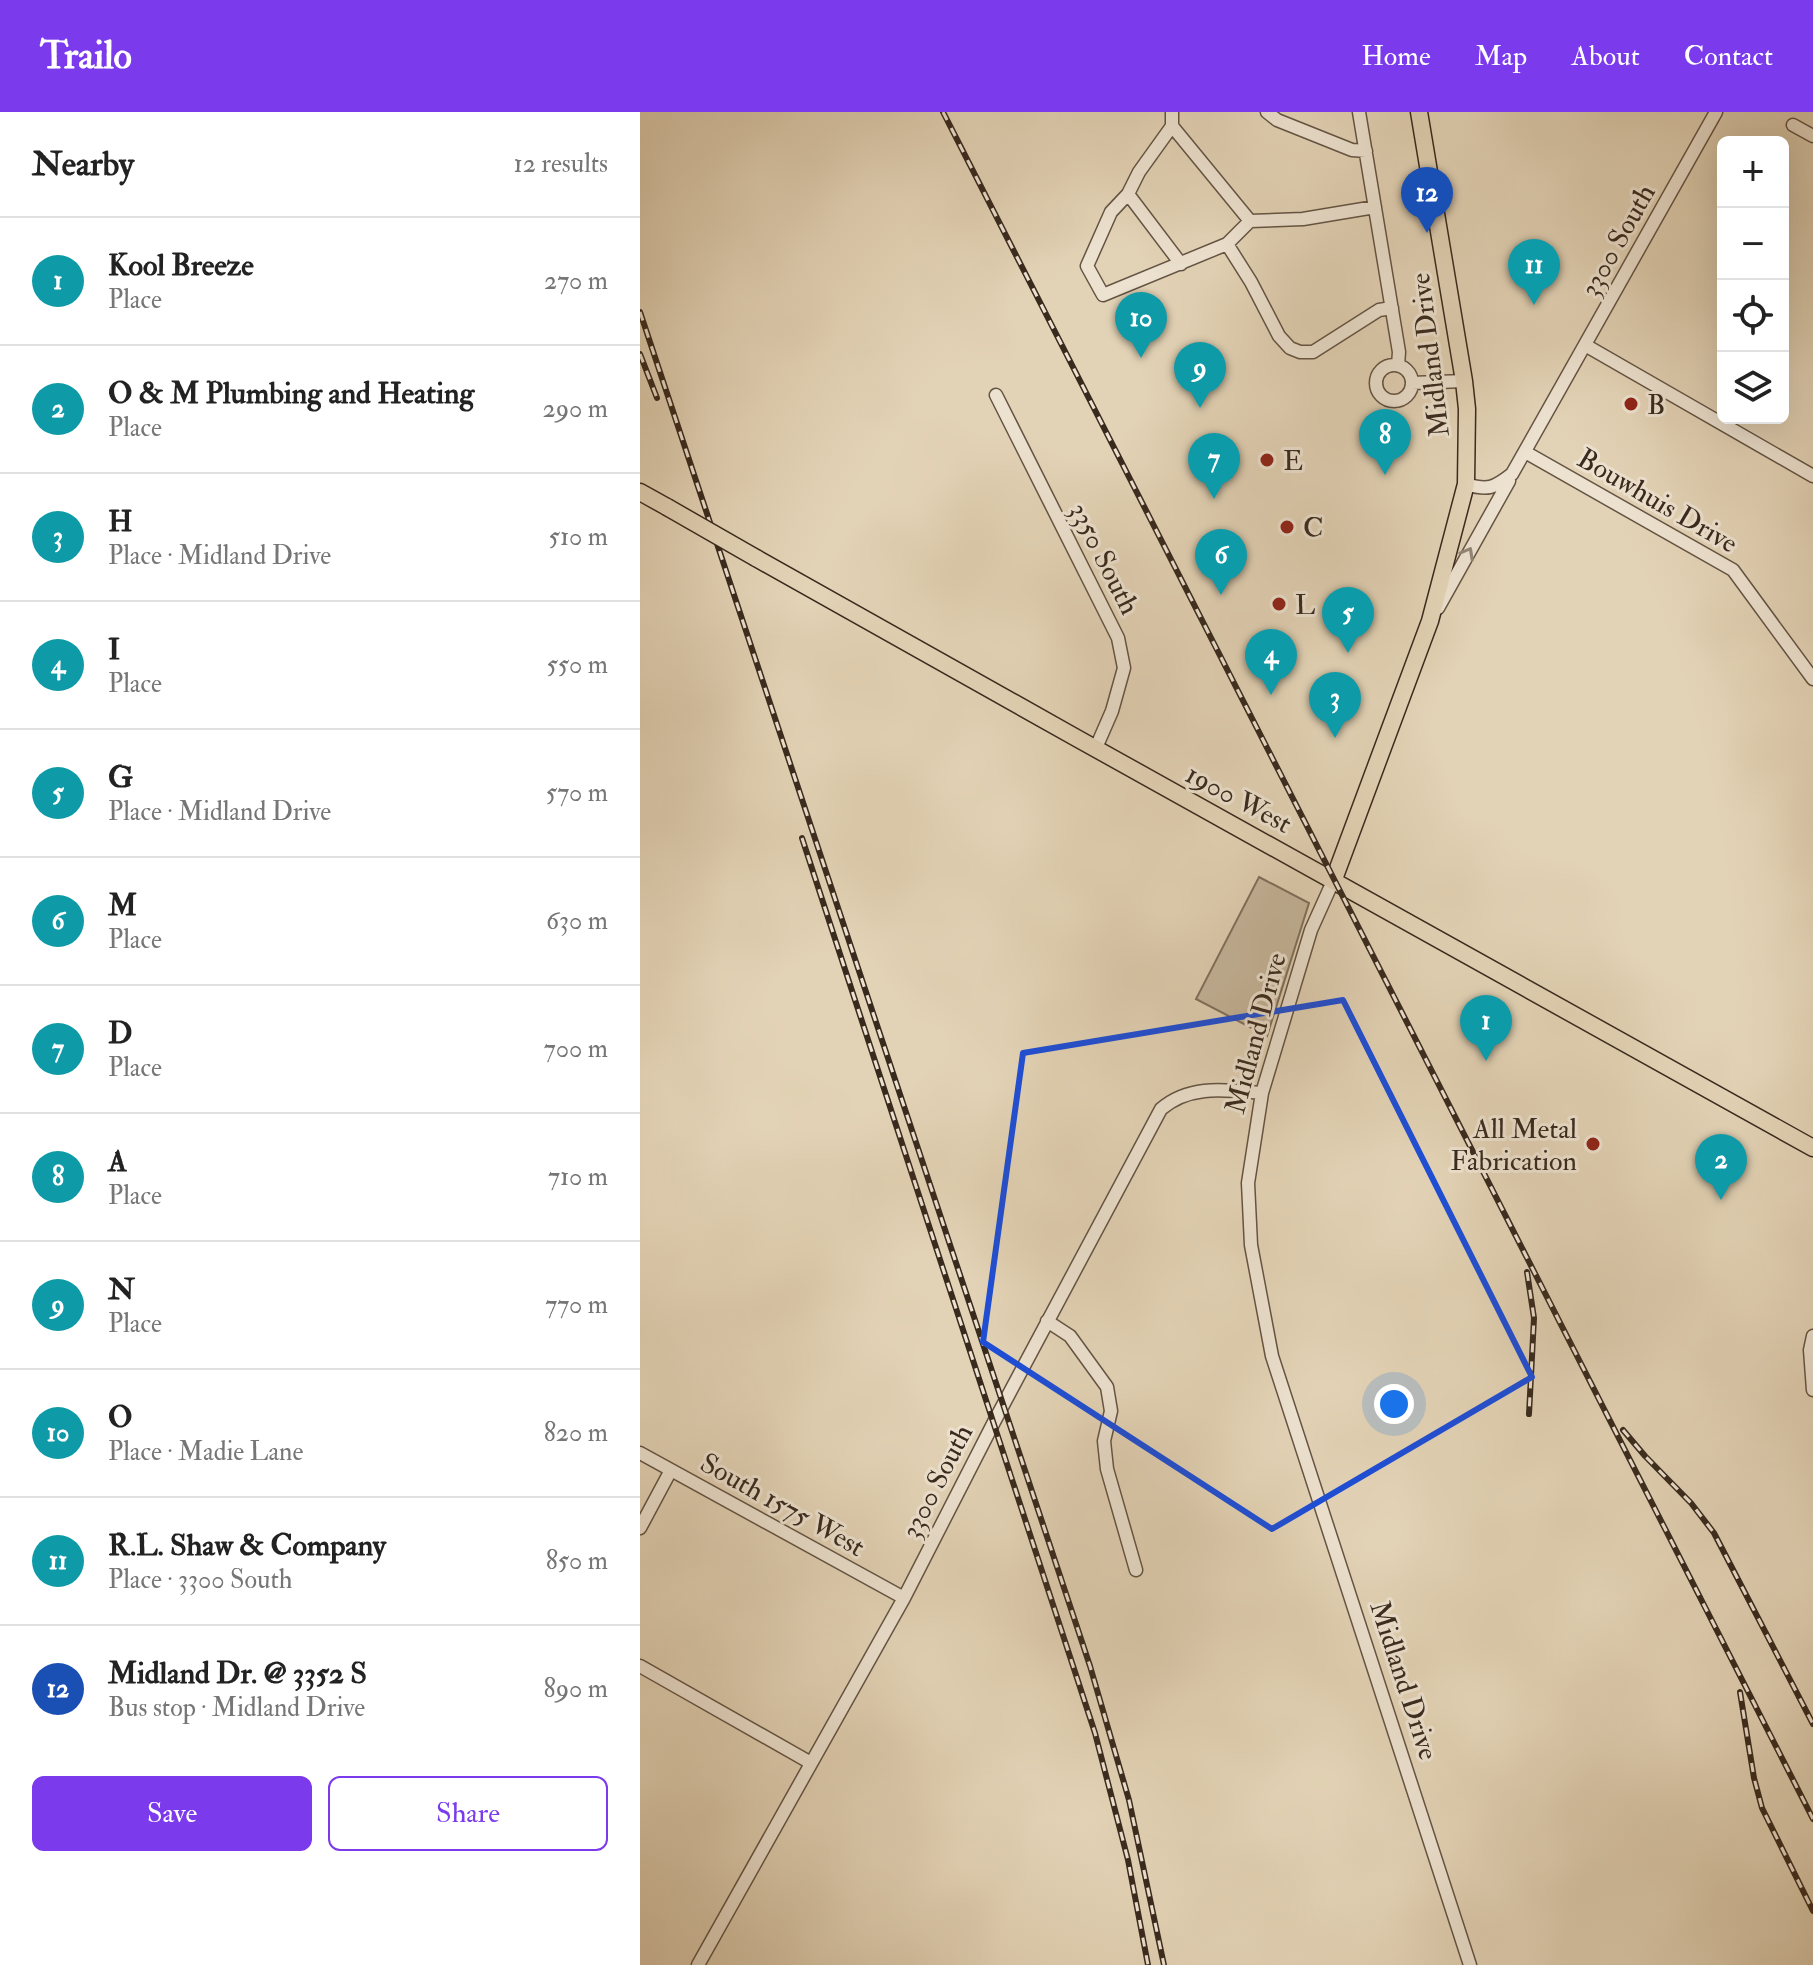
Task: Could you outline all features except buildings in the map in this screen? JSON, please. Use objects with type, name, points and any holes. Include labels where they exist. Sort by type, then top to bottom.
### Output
[{"type":"main road","name":"Midland Drive","points":[[1334,879],[1430,621],[1466,484],[1467,409],[1464,381],[1419,112]]},
{"type":"main road","name":"1900 West","points":[[640,492],[1095,750],[1334,879],[1813,1148]]},
{"type":"street","points":[[1267,112],[1277,120],[1352,150],[1366,151]]},
{"type":"street","points":[[1359,112],[1399,352],[1398,365]]},
{"type":"street","name":"3300 South","points":[[1430,621],[1716,112]]},
{"type":"street","points":[[1250,221],[1172,119],[1128,194],[1111,212],[1087,266],[1103,295],[1227,244],[1250,221],[1303,219],[1375,207]]},
{"type":"street","points":[[1793,125],[1813,136]]},
{"type":"street","points":[[1128,194],[1181,264]]},
{"type":"street","points":[[1227,244],[1279,336],[1290,348],[1300,352],[1313,352],[1379,310],[1392,308]]},
{"type":"street","points":[[1585,345],[1813,476]]},
{"type":"street","points":[[1398,365],[1408,371],[1412,383],[1409,393],[1398,400],[1381,394],[1377,384],[1380,372],[1388,366],[1398,365]]},
{"type":"street","points":[[1412,383],[1464,381]]},
{"type":"street","name":"3350 South","points":[[996,395],[1118,638],[1124,668],[1112,711],[1095,750]]},
{"type":"street","name":"Bouwhuis Drive","points":[[1525,452],[1733,570],[1813,679]]},
{"type":"street","points":[[1466,484],[1478,488],[1495,487],[1512,474]]},
{"type":"street","name":"Midland Drive","points":[[1334,879],[1311,930],[1262,1093],[1252,1143],[1248,1183],[1257,1286],[1272,1356],[1470,1965]]},
{"type":"street","name":"3300 South","points":[[698,1965],[904,1598],[1161,1109],[1174,1098],[1192,1092],[1262,1093]]},
{"type":"street","points":[[1047,1321],[1070,1336],[1107,1387],[1111,1411],[1104,1441],[1107,1469],[1136,1570]]},
{"type":"street","points":[[1813,1336],[1810,1350],[1813,1390]]},
{"type":"street","name":"South 1575 West","points":[[640,1453],[904,1598]]},
{"type":"street","points":[[640,1528],[671,1470]]},
{"type":"street","points":[[640,1666],[811,1763]]},
{"type":"highlighted area","points":[[1343,1000],[1532,1377],[1272,1529],[983,1342],[1023,1053]]},
{"type":"shaded area","points":[[1259,877],[1309,903],[1267,1036],[1196,999]]},
{"type":"railway","points":[[943,112],[1813,1819]]},
{"type":"railway","points":[[640,312],[1090,1666],[1129,1800],[1164,1965]]},
{"type":"railway","points":[[640,354],[657,398]]},
{"type":"railway","points":[[802,838],[1095,1733],[1128,1860],[1148,1965]]},
{"type":"railway","points":[[1527,1272],[1534,1318],[1529,1414]]},
{"type":"railway","points":[[1623,1430],[1691,1503],[1714,1533],[1813,1724]]},
{"type":"railway","points":[[1740,1692],[1762,1808],[1813,1911]]},
{"type":"place","name":"Midland Dr. @ 3352 S","points":[[1427,233]]},
{"type":"place","name":"R.L. Shaw & Company","points":[[1534,305]]},
{"type":"place","name":"O","points":[[1141,358]]},
{"type":"place","name":"B","points":[[1631,404]]},
{"type":"place","name":"N","points":[[1200,408]]},
{"type":"place","name":"E","points":[[1267,460]]},
{"type":"place","name":"A","points":[[1385,475]]},
{"type":"place","name":"D","points":[[1214,499]]},
{"type":"place","name":"C","points":[[1287,527]]},
{"type":"place","name":"M","points":[[1221,595]]},
{"type":"place","name":"L","points":[[1279,604]]},
{"type":"place","name":"G","points":[[1348,653]]},
{"type":"place","name":"I","points":[[1271,695]]},
{"type":"place","name":"H","points":[[1335,738]]},
{"type":"place","name":"Kool Breeze","points":[[1486,1061]]},
{"type":"place","name":"All Metal Fabrication","points":[[1593,1144]]},
{"type":"place","name":"O & M Plumbing and Heating","points":[[1721,1200]]}]
